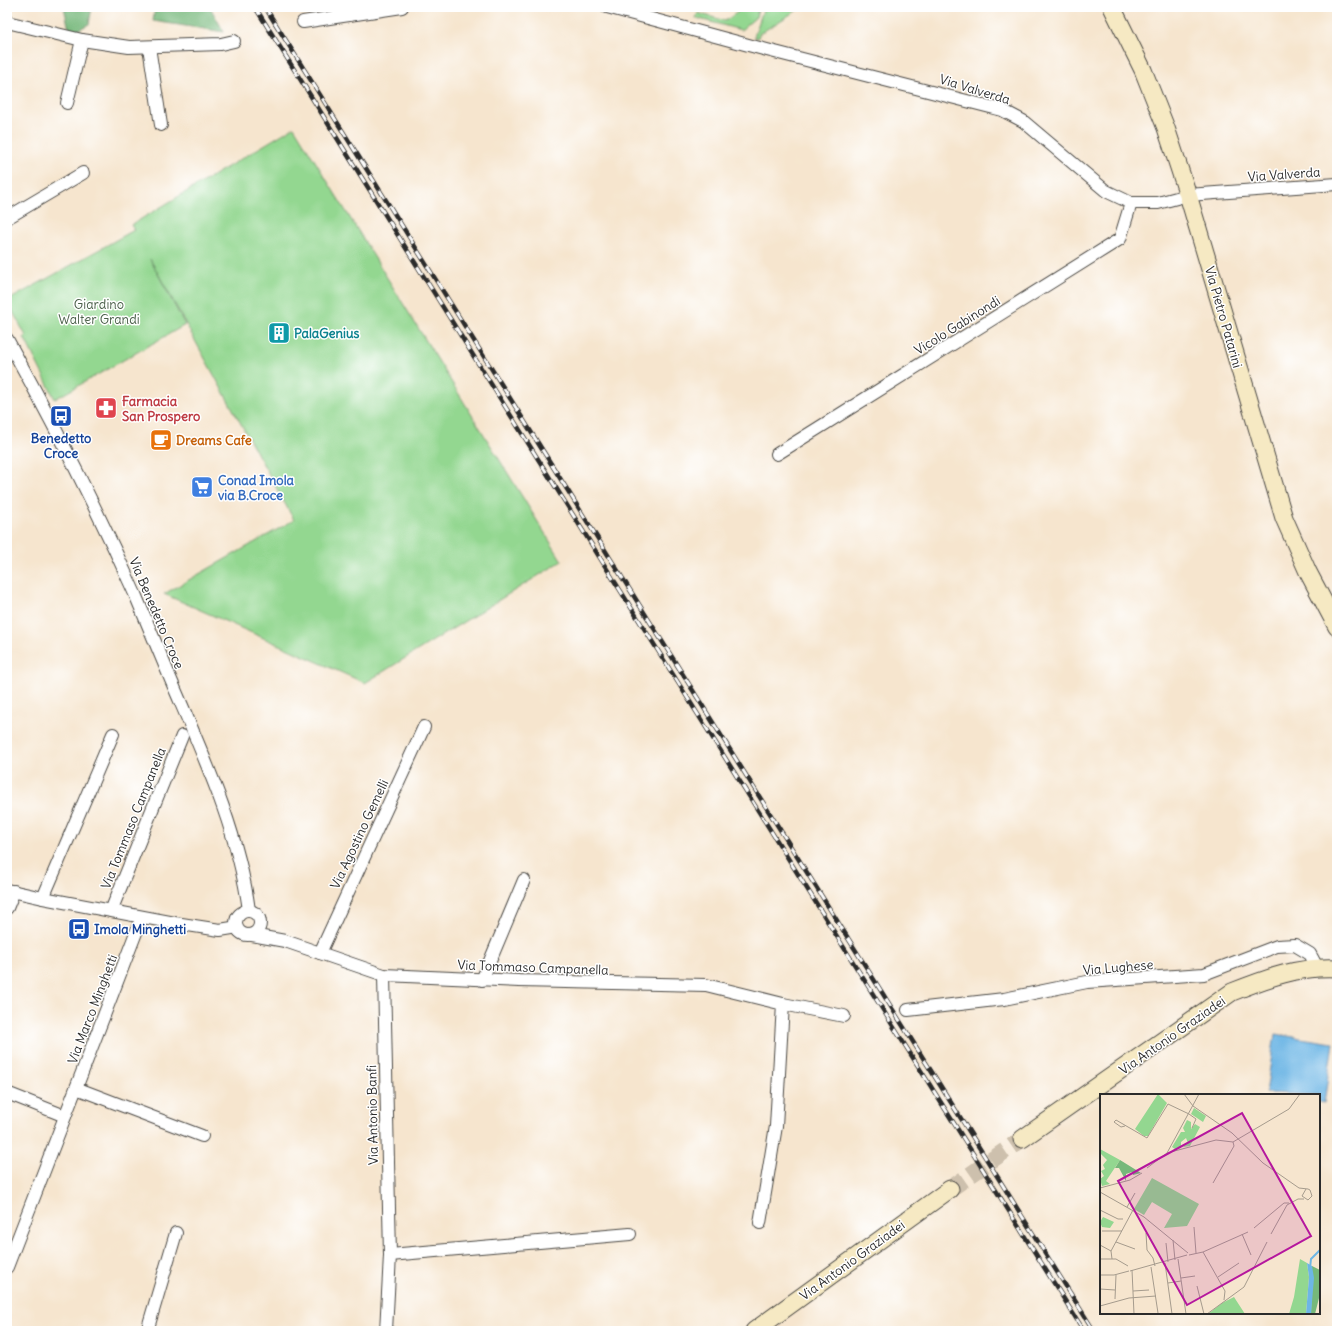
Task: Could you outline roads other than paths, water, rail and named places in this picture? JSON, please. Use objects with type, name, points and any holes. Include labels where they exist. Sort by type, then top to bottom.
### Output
[{"type":"main road","name":"Via Pietro Patarini","points":[[1112,7],[1143,70],[1166,128],[1188,195],[1284,518],[1308,572],[1337,627]]},
{"type":"main road","name":"Via Antonio Graziadei","points":[[1022,1140],[1232,992],[1284,973],[1317,967],[1337,968]]},
{"type":"main road","name":"Via Antonio Graziadei","points":[[754,1331],[950,1190]]},
{"type":"street","points":[[303,22],[402,7]]},
{"type":"street","name":"Via Valverda","points":[[607,7],[1002,110],[1023,121],[1106,191],[1131,203],[1158,203],[1188,195],[1337,184]]},
{"type":"street","points":[[7,22],[82,40],[129,47],[220,44],[234,41]]},
{"type":"street","points":[[67,103],[82,40]]},
{"type":"street","points":[[149,47],[160,125]]},
{"type":"street","points":[[7,218],[83,173]]},
{"type":"street","name":"Vicolo Gabinondi","points":[[777,454],[1120,239],[1131,203]]},
{"type":"street","name":"Via Benedetto Croce","points":[[7,339],[47,412],[106,532],[135,594],[212,775],[238,854],[249,910]]},
{"type":"street","name":"Via Agostino Gemelli","points":[[320,953],[424,727]]},
{"type":"street","points":[[43,898],[113,734]]},
{"type":"street","name":"Via Tommaso Campanella","points":[[111,911],[182,736]]},
{"type":"street","points":[[482,980],[524,880]]},
{"type":"street","points":[[7,908],[10,891],[142,917],[220,930],[232,928],[236,925],[239,914],[249,910]]},
{"type":"street","name":"Via Tommaso Campanella","points":[[249,910],[256,913],[261,923],[270,932],[285,941]]},
{"type":"street","name":"Via Marco Minghetti","points":[[7,1267],[142,917]]},
{"type":"street","points":[[252,935],[258,930],[261,923]]},
{"type":"street","name":"Via Tommaso Campanella","points":[[236,925],[237,929],[244,934],[285,941],[384,975],[482,980],[706,985],[783,1004],[844,1016]]},
{"type":"street","name":"Via Lughese","points":[[908,1010],[1004,999],[1087,982],[1204,974],[1277,946],[1295,945],[1310,954],[1317,967]]},
{"type":"street","name":"Via Antonio Banfi","points":[[384,975],[390,1255],[386,1331]]},
{"type":"street","points":[[760,1223],[776,1126],[783,1004]]},
{"type":"street","points":[[76,1088],[202,1136]]},
{"type":"street","points":[[7,1093],[65,1116]]},
{"type":"street","points":[[147,1331],[176,1233]]},
{"type":"street","points":[[390,1255],[630,1234]]},
{"type":"water","points":[[1275,1034],[1333,1043],[1324,1103],[1320,1102],[1320,1094],[1266,1093]]},
{"type":"tunnel","points":[[950,1189],[1022,1139]]},
{"type":"railway","points":[[255,7],[1084,1331]]},
{"type":"railway","points":[[265,7],[1094,1331]]},
{"type":"place","name":"PalaGenius","points":[[279,333]]},
{"type":"place","name":"Farmacia San Prospero","points":[[106,408]]},
{"type":"place","name":"Benedetto Croce","points":[[61,416]]},
{"type":"place","name":"Dreams Cafe","points":[[161,440]]},
{"type":"place","name":"Conad Imola via B.Croce","points":[[202,487]]},
{"type":"place","name":"Imola Minghetti","points":[[79,929]]},
{"type":"park label","name":"Giardino Walter Grandi","points":[[99,312]]}]
